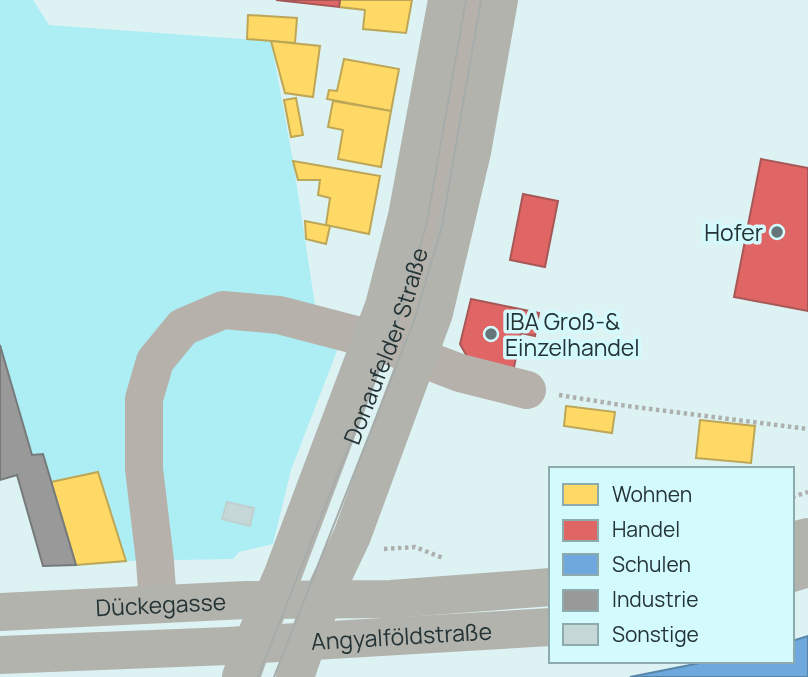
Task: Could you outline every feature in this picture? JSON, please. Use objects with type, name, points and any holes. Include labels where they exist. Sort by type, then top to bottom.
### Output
[{"type":"main road","name":"Donaufelder Straße","points":[[266,657],[294,600],[352,536],[393,347],[384,306],[407,216],[447,0]]},
{"type":"main road","name":"Donaufelder Straße","points":[[266,657],[294,600],[283,574],[393,347],[434,313],[472,152],[499,0]]},
{"type":"main road","name":"Angyalföldstraße","points":[[294,600],[391,599],[549,587]]},
{"type":"main road","name":"Dückegasse","points":[[0,612],[294,600]]},
{"type":"main road","name":"Angyalföldstraße","points":[[266,657],[549,627]]},
{"type":"main road","name":"Dückegasse","points":[[0,655],[266,657]]},
{"type":"main road","name":"Donaufelder Straße","points":[[266,657],[295,677]]},
{"type":"lane","name":"Donaufelder Straße","points":[[393,347],[427,222],[466,0]]},
{"type":"lane","points":[[158,604],[144,469],[144,399],[155,361],[183,327],[223,310],[279,315],[393,347],[460,373],[527,390]]},
{"type":"path","points":[[527,390],[808,429]]},
{"type":"shaded area","points":[[0,0],[33,0],[49,25],[271,41],[315,305],[340,343],[291,470],[273,544],[239,552],[233,559],[126,561],[98,473],[51,482],[43,454],[32,455],[0,345]]},
{"type":"building: Wohnen","points":[[340,0],[412,0],[406,33],[363,29],[365,10],[339,7]]},
{"type":"building: Wohnen","points":[[248,15],[297,18],[295,43],[247,39]]},
{"type":"building: Wohnen","points":[[271,41],[320,46],[313,97],[285,93]]},
{"type":"building: Wohnen","points":[[344,59],[399,69],[391,111],[327,99],[329,90],[337,91]]},
{"type":"building: Wohnen","points":[[296,98],[303,135],[291,137],[284,100]]},
{"type":"building: Wohnen","points":[[333,101],[391,111],[381,167],[338,159],[343,130],[328,127]]},
{"type":"building: Wohnen","points":[[293,161],[380,176],[369,234],[326,225],[330,198],[318,195],[320,180],[298,180]]},
{"type":"building: Wohnen","points":[[305,221],[330,226],[326,244],[306,239]]},
{"type":"building: Wohnen","points":[[566,406],[615,412],[612,433],[564,426]]},
{"type":"building: Wohnen","points":[[700,420],[755,426],[751,463],[696,458]]},
{"type":"building: Wohnen","points":[[98,472],[126,561],[76,565],[51,482]]},
{"type":"building: Handel","points":[[276,0],[340,0],[339,7]]},
{"type":"building: Handel","name":"Hofer","points":[[761,159],[808,168],[808,311],[734,297]]},
{"type":"building: Handel","points":[[523,194],[558,201],[545,267],[510,260]]},
{"type":"building: Handel","name":"IBA Groß-& Einzelhandel","points":[[471,299],[539,313],[535,336],[521,333],[513,372],[469,360],[460,344]]},
{"type":"building: Schulen","points":[[808,636],[808,677],[630,677],[700,663],[794,663],[794,640]]},
{"type":"building: Industrie","points":[[0,345],[32,455],[43,454],[76,565],[43,566],[17,475],[0,480]]},
{"type":"building: Sonstige","points":[[227,502],[254,508],[250,526],[222,519]]},
{"type":"tram line","points":[[258,677],[400,316],[427,222],[466,0]]},
{"type":"tram line","points":[[274,677],[414,321],[442,226],[481,0]]},
{"type":"place","name":"Hofer","points":[[777,232]]},
{"type":"place","name":"IBA Groß-& Einzelhandel","points":[[491,334]]}]
